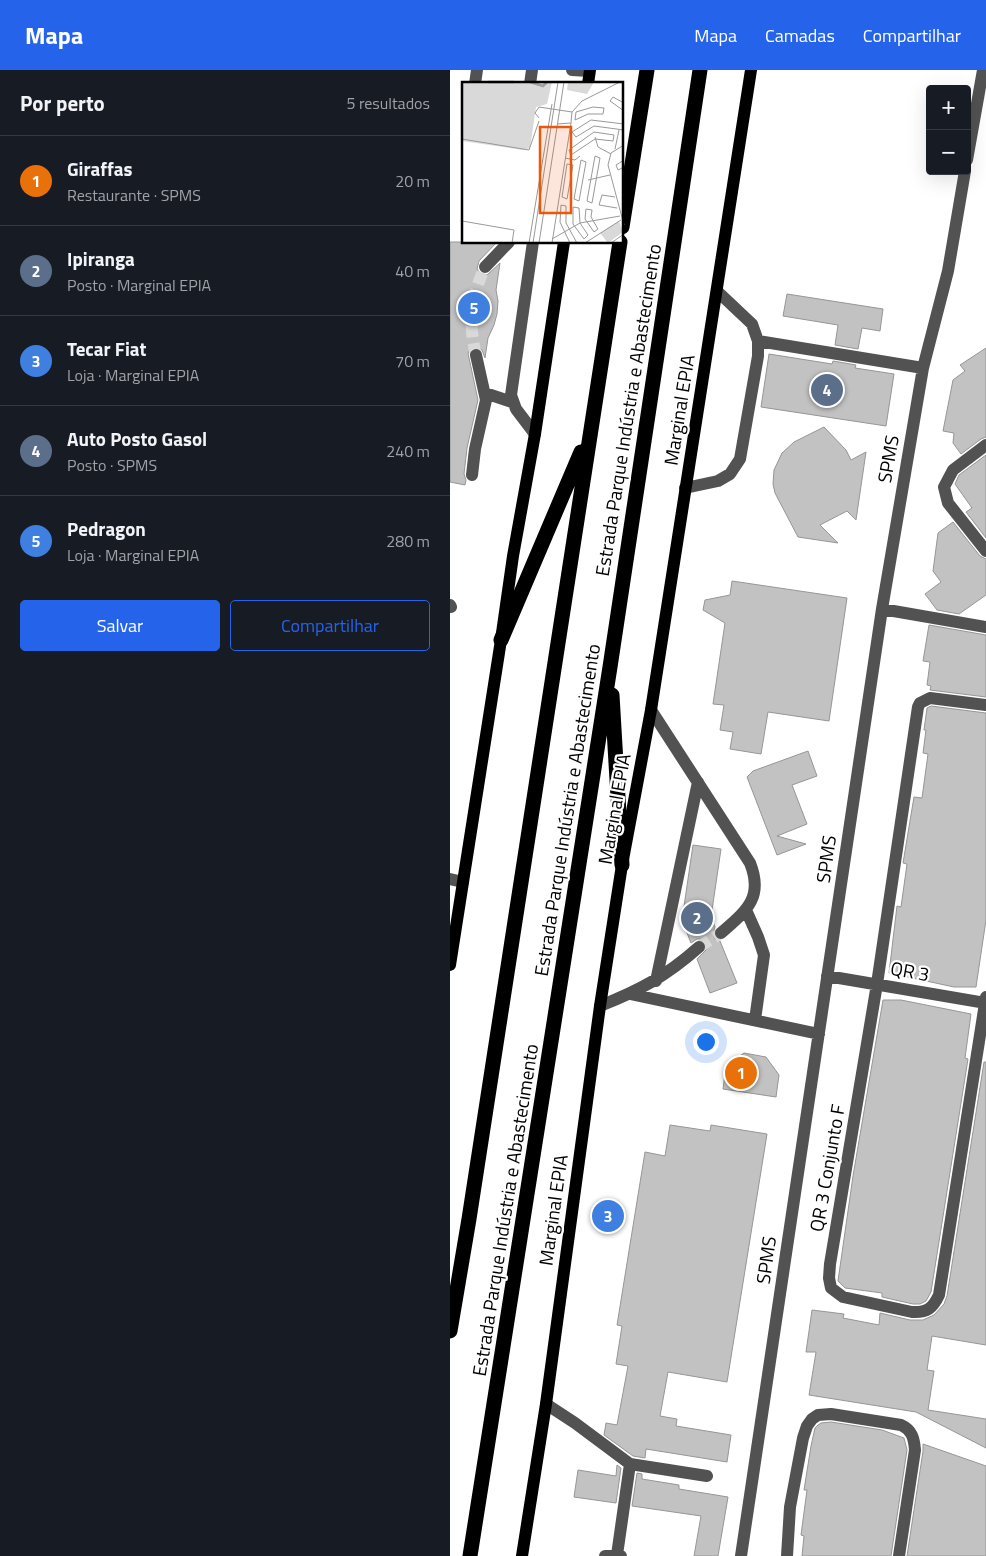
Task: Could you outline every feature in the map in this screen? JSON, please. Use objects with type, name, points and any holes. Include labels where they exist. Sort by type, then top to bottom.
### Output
[{"type":"highway","name":"Estrada Parque Indústria e Abastecimento","points":[[624,215],[648,70]]},
{"type":"highway","name":"Estrada Parque Indústria e Abastecimento","points":[[470,1556],[610,667],[700,70]]},
{"type":"highway","name":"Estrada Parque Indústria e Abastecimento","points":[[450,1331],[469,1220],[620,244]]},
{"type":"highway","points":[[501,640],[590,430]]},
{"type":"highway","points":[[610,667],[622,865]]},
{"type":"main road","name":"Marginal EPIA","points":[[522,1556],[546,1404],[600,1006],[622,865],[651,710],[751,70]]},
{"type":"main road","points":[[450,966],[513,556],[535,434],[564,244]]},
{"type":"street","points":[[572,70],[589,75]]},
{"type":"street","points":[[971,138],[983,70]]},
{"type":"street","name":"SPMS","points":[[741,1556],[882,609],[923,368],[948,271],[964,175]]},
{"type":"street","points":[[485,267],[507,244]]},
{"type":"street","points":[[533,244],[511,389],[512,402],[535,434]]},
{"type":"street","points":[[685,488],[718,481],[730,474],[740,459],[758,356],[758,341],[752,324],[717,291]]},
{"type":"street","points":[[758,341],[923,368]]},
{"type":"street","points":[[472,475],[475,449],[486,400],[476,355]]},
{"type":"street","points":[[485,393],[512,402]]},
{"type":"street","points":[[986,446],[953,470],[944,487],[948,503],[986,551]]},
{"type":"street","points":[[882,609],[986,627]]},
{"type":"street","name":"QR 3 Conjunto F","points":[[986,705],[930,698],[920,703],[918,708],[877,984],[830,1264],[829,1278],[831,1288],[842,1297],[912,1312],[922,1312],[934,1305],[938,1295],[986,1001]]},
{"type":"street","points":[[651,710],[750,863],[755,874],[756,888],[753,900],[746,910],[722,933]]},
{"type":"street","points":[[656,981],[698,782]]},
{"type":"street","points":[[450,879],[463,882]]},
{"type":"street","points":[[746,910],[764,956],[755,1020]]},
{"type":"street","points":[[600,1006],[656,981],[677,967],[699,948]]},
{"type":"street","name":"QR 3","points":[[827,976],[986,1001]]},
{"type":"street","points":[[630,994],[819,1034]]},
{"type":"street","points":[[546,1404],[630,1464],[707,1476]]},
{"type":"street","points":[[787,1556],[790,1507],[805,1432],[812,1419],[818,1415],[831,1414],[901,1425],[908,1428],[912,1434],[915,1450],[899,1556]]},
{"type":"street","points":[[614,1556],[630,1464]]},
{"type":"building","points":[[450,242],[495,244],[479,261],[477,269],[480,273],[487,275],[500,263],[496,290],[498,301],[497,314],[488,338],[485,358],[482,350],[478,347],[471,349],[468,353],[478,400],[467,448],[464,474],[466,480],[465,485],[450,482]]},
{"type":"building","points":[[787,294],[883,309],[880,331],[862,328],[858,349],[835,345],[838,325],[783,316]]},
{"type":"building","points":[[986,348],[986,437],[961,454],[953,443],[954,433],[943,431],[953,380],[965,371],[960,365]]},
{"type":"building","points":[[769,354],[832,364],[833,361],[856,365],[855,368],[894,374],[886,426],[761,407]]},
{"type":"building","points":[[824,427],[846,450],[851,460],[866,452],[856,520],[847,511],[820,525],[838,543],[798,537],[775,493],[773,484],[774,470],[782,453],[794,442]]},
{"type":"building","points":[[986,455],[986,538],[966,512],[972,508],[955,484],[959,475]]},
{"type":"building","points":[[953,522],[980,556],[986,559],[986,595],[959,614],[937,610],[925,594],[941,582],[933,571],[938,533]]},
{"type":"building","points":[[732,581],[847,598],[829,721],[768,712],[761,754],[730,749],[733,732],[720,730],[724,705],[713,704],[725,623],[703,610],[705,600],[730,595]]},
{"type":"building","points":[[929,625],[986,635],[986,697],[930,690],[931,686],[927,685],[930,662],[923,661]]},
{"type":"building","points":[[931,706],[986,713],[986,920],[976,987],[954,987],[889,973],[897,906],[901,907],[907,864],[903,863],[914,797],[922,798],[928,754],[923,753],[926,730],[924,730],[927,708]]},
{"type":"building","points":[[808,751],[817,776],[792,785],[807,824],[777,836],[806,844],[777,855],[747,777],[753,771]]},
{"type":"building","points":[[693,845],[721,849],[711,917],[715,927],[713,934],[715,939],[720,941],[737,983],[710,993],[697,959],[706,950],[707,945],[701,939],[691,943],[682,920]]},
{"type":"building","points":[[883,1000],[901,1000],[971,1014],[965,1058],[968,1059],[931,1292],[926,1301],[920,1304],[882,1297],[882,1293],[845,1288],[838,1281],[853,1176]]},
{"type":"building","points":[[744,1053],[766,1057],[779,1075],[776,1097],[723,1089],[726,1066]]},
{"type":"building","points":[[984,1062],[986,1062],[986,1345],[932,1336],[927,1370],[934,1371],[928,1410],[986,1419],[986,1448],[916,1412],[809,1395],[816,1352],[806,1352],[812,1310],[844,1314],[843,1318],[879,1325],[880,1313],[910,1320],[923,1320],[934,1315],[944,1304],[947,1296]]},
{"type":"building","points":[[670,1125],[710,1131],[711,1125],[767,1134],[727,1382],[668,1372],[660,1416],[677,1419],[676,1426],[731,1435],[727,1462],[646,1449],[645,1458],[633,1456],[604,1435],[606,1423],[617,1425],[628,1366],[616,1364],[622,1326],[617,1325],[645,1152],[665,1156]]},
{"type":"building","points":[[831,1422],[882,1430],[904,1438],[907,1450],[891,1556],[802,1556],[804,1536],[801,1535],[807,1490],[804,1490],[811,1446],[815,1428],[821,1423]]},
{"type":"building","points":[[923,1444],[986,1466],[986,1556],[907,1556]]},
{"type":"building","points":[[617,1465],[621,1468],[616,1503],[574,1497],[578,1470],[616,1476]]},
{"type":"building","points":[[637,1473],[642,1474],[642,1479],[679,1485],[679,1489],[728,1497],[718,1556],[694,1556],[701,1516],[632,1506]]},
{"type":"tunnel","points":[[476,355],[472,332],[472,310],[480,278],[485,267]]},
{"type":"tunnel","points":[[699,947],[721,933]]},
{"type":"place","name":"Pedragon","points":[[474,308]]},
{"type":"place","name":"Auto Posto Gasol","points":[[827,390]]},
{"type":"place","name":"Ipiranga","points":[[697,918]]},
{"type":"place","name":"Giraffas","points":[[741,1073]]},
{"type":"place","name":"Tecar Fiat","points":[[608,1216]]}]
